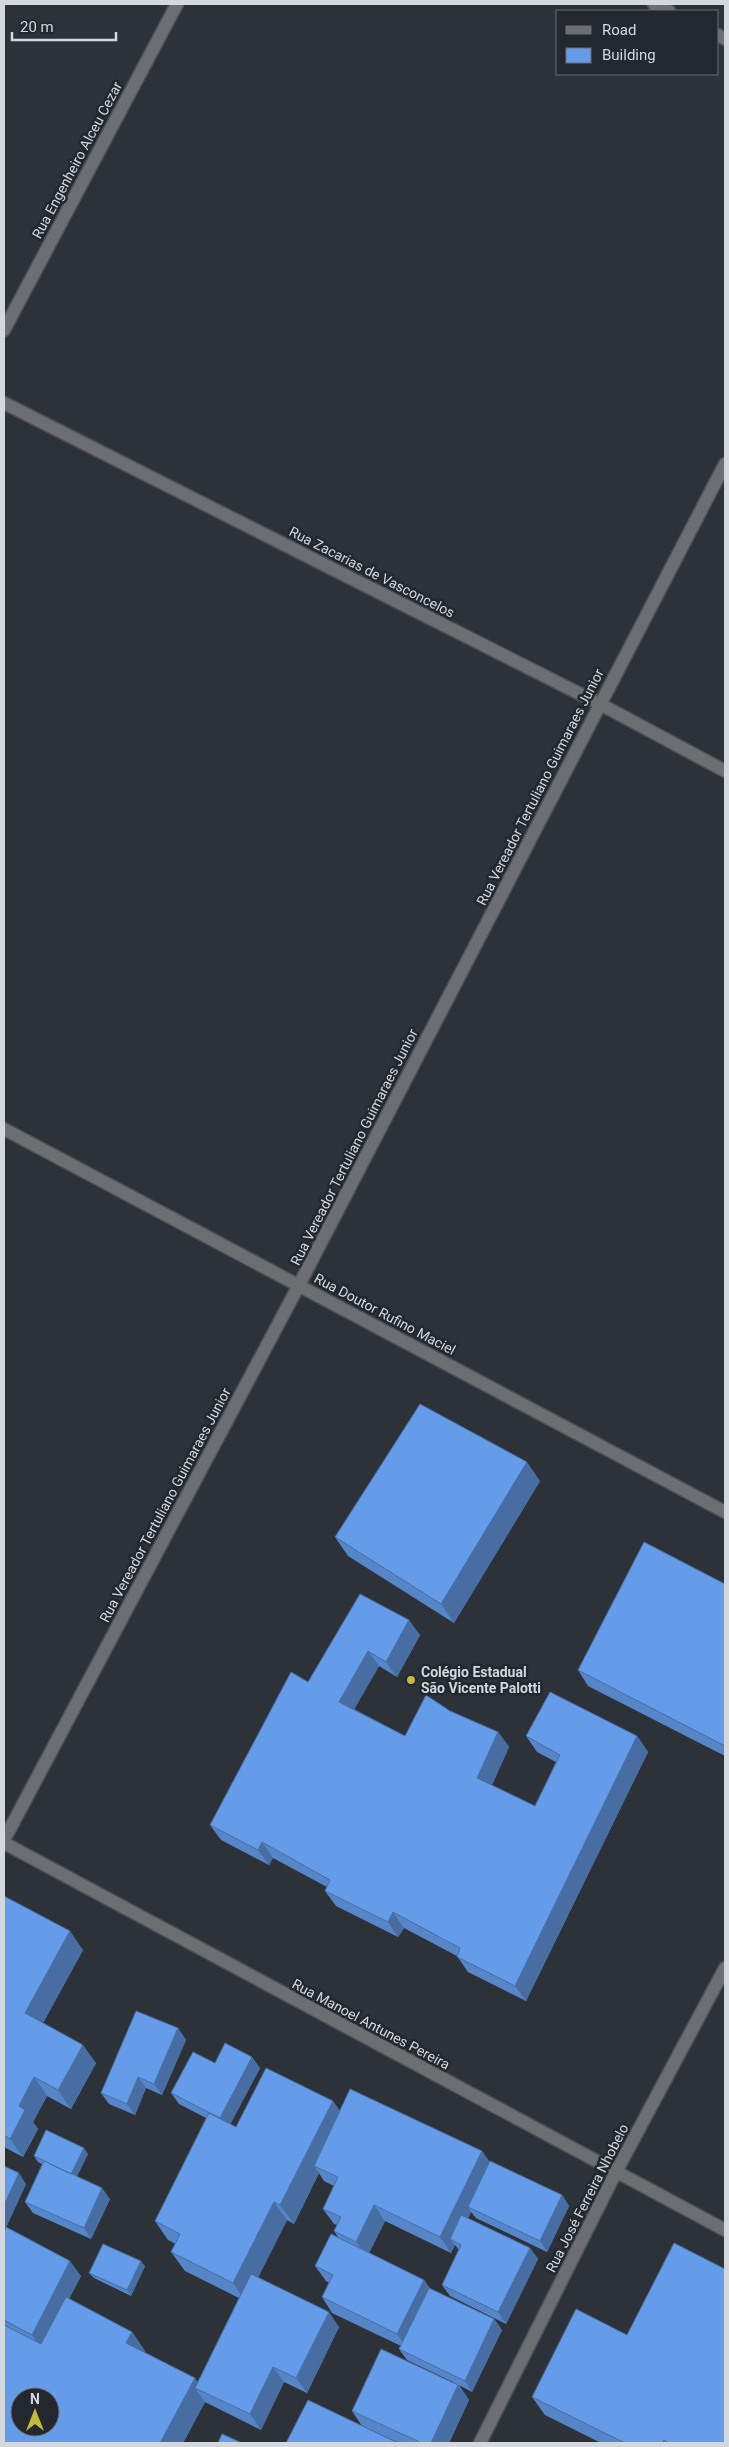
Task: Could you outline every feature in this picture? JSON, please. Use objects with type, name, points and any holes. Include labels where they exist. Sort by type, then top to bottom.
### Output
[{"type":"street","name":"Rua Engenheiro Alceu Cezar","points":[[4,330],[177,4]]},
{"type":"street","points":[[654,4],[667,10]]},
{"type":"street","name":"Rua Zacarias de Vasconcelos","points":[[4,403],[600,704],[725,771]]},
{"type":"street","name":"Rua Vereador Tertuliano Guimaraes Junior","points":[[4,1841],[300,1285],[725,464]]},
{"type":"street","name":"Rua Doutor Rufino Maciel","points":[[4,1129],[725,1512]]},
{"type":"street","name":"Rua Manoel Antunes Pereira","points":[[4,1841],[725,2230]]},
{"type":"street","name":"Rua José Ferreira Nhobelo","points":[[480,2443],[616,2172],[725,1968]]},
{"type":"building","points":[[420,1404],[527,1462],[441,1604],[335,1537]]},
{"type":"building","points":[[644,1542],[725,1584],[725,1746],[578,1670]]},
{"type":"building","name":"Colégio Estadual São Vicente Palotti","points":[[360,1594],[409,1620],[386,1662],[368,1651],[339,1702],[405,1736],[426,1695],[450,1711],[498,1732],[477,1778],[535,1806],[560,1755],[526,1736],[550,1692],[637,1736],[515,1986],[457,1957],[460,1948],[393,1912],[388,1922],[325,1891],[330,1880],[262,1842],[258,1850],[210,1825],[291,1672],[308,1682]]},
{"type":"building","points":[[4,1896],[70,1931],[25,2013],[83,2045],[58,2090],[34,2077],[19,2106],[25,2110],[10,2139],[4,2135]]},
{"type":"building","points":[[136,2011],[178,2028],[154,2084],[138,2077],[127,2104],[101,2093]]},
{"type":"building","points":[[225,2043],[252,2057],[220,2118],[171,2093],[193,2052],[215,2063]]},
{"type":"building","points":[[266,2068],[333,2101],[280,2205],[274,2202],[233,2283],[171,2252],[180,2234],[155,2221],[209,2113],[236,2127]]},
{"type":"building","points":[[350,2089],[482,2151],[440,2237],[374,2205],[356,2242],[334,2231],[341,2217],[323,2209],[338,2177],[314,2166]]},
{"type":"building","points":[[46,2130],[84,2148],[71,2174],[34,2156]]},
{"type":"building","points":[[44,2161],[102,2188],[84,2228],[25,2202]]},
{"type":"building","points":[[490,2161],[562,2195],[540,2241],[468,2207]]},
{"type":"building","points":[[4,2166],[19,2173],[4,2205]]},
{"type":"building","points":[[461,2215],[530,2248],[498,2312],[442,2285],[461,2245],[450,2239]]},
{"type":"building","points":[[6,2227],[70,2261],[32,2335],[4,2320],[4,2232]]},
{"type":"building","points":[[331,2234],[424,2280],[397,2334],[322,2297],[333,2275],[315,2266]]},
{"type":"building","points":[[674,2243],[725,2269],[725,2443],[669,2443],[664,2440],[662,2443],[625,2443],[532,2397],[576,2309],[627,2335]]},
{"type":"building","points":[[103,2244],[141,2261],[127,2290],[89,2273]]},
{"type":"building","points":[[251,2274],[329,2312],[296,2378],[273,2367],[250,2414],[195,2388]]},
{"type":"building","points":[[429,2288],[494,2319],[465,2381],[399,2349]]},
{"type":"building","points":[[66,2297],[132,2332],[126,2343],[195,2378],[160,2443],[4,2443],[4,2325],[41,2344]]},
{"type":"building","points":[[381,2349],[458,2385],[431,2443],[422,2443],[352,2411]]},
{"type":"building","points":[[308,2400],[398,2443],[286,2443]]},
{"type":"building","points":[[222,2434],[242,2443],[218,2443]]},
{"type":"place","name":"Colégio Estadual São Vicente Palotti","points":[[411,1680]]}]
